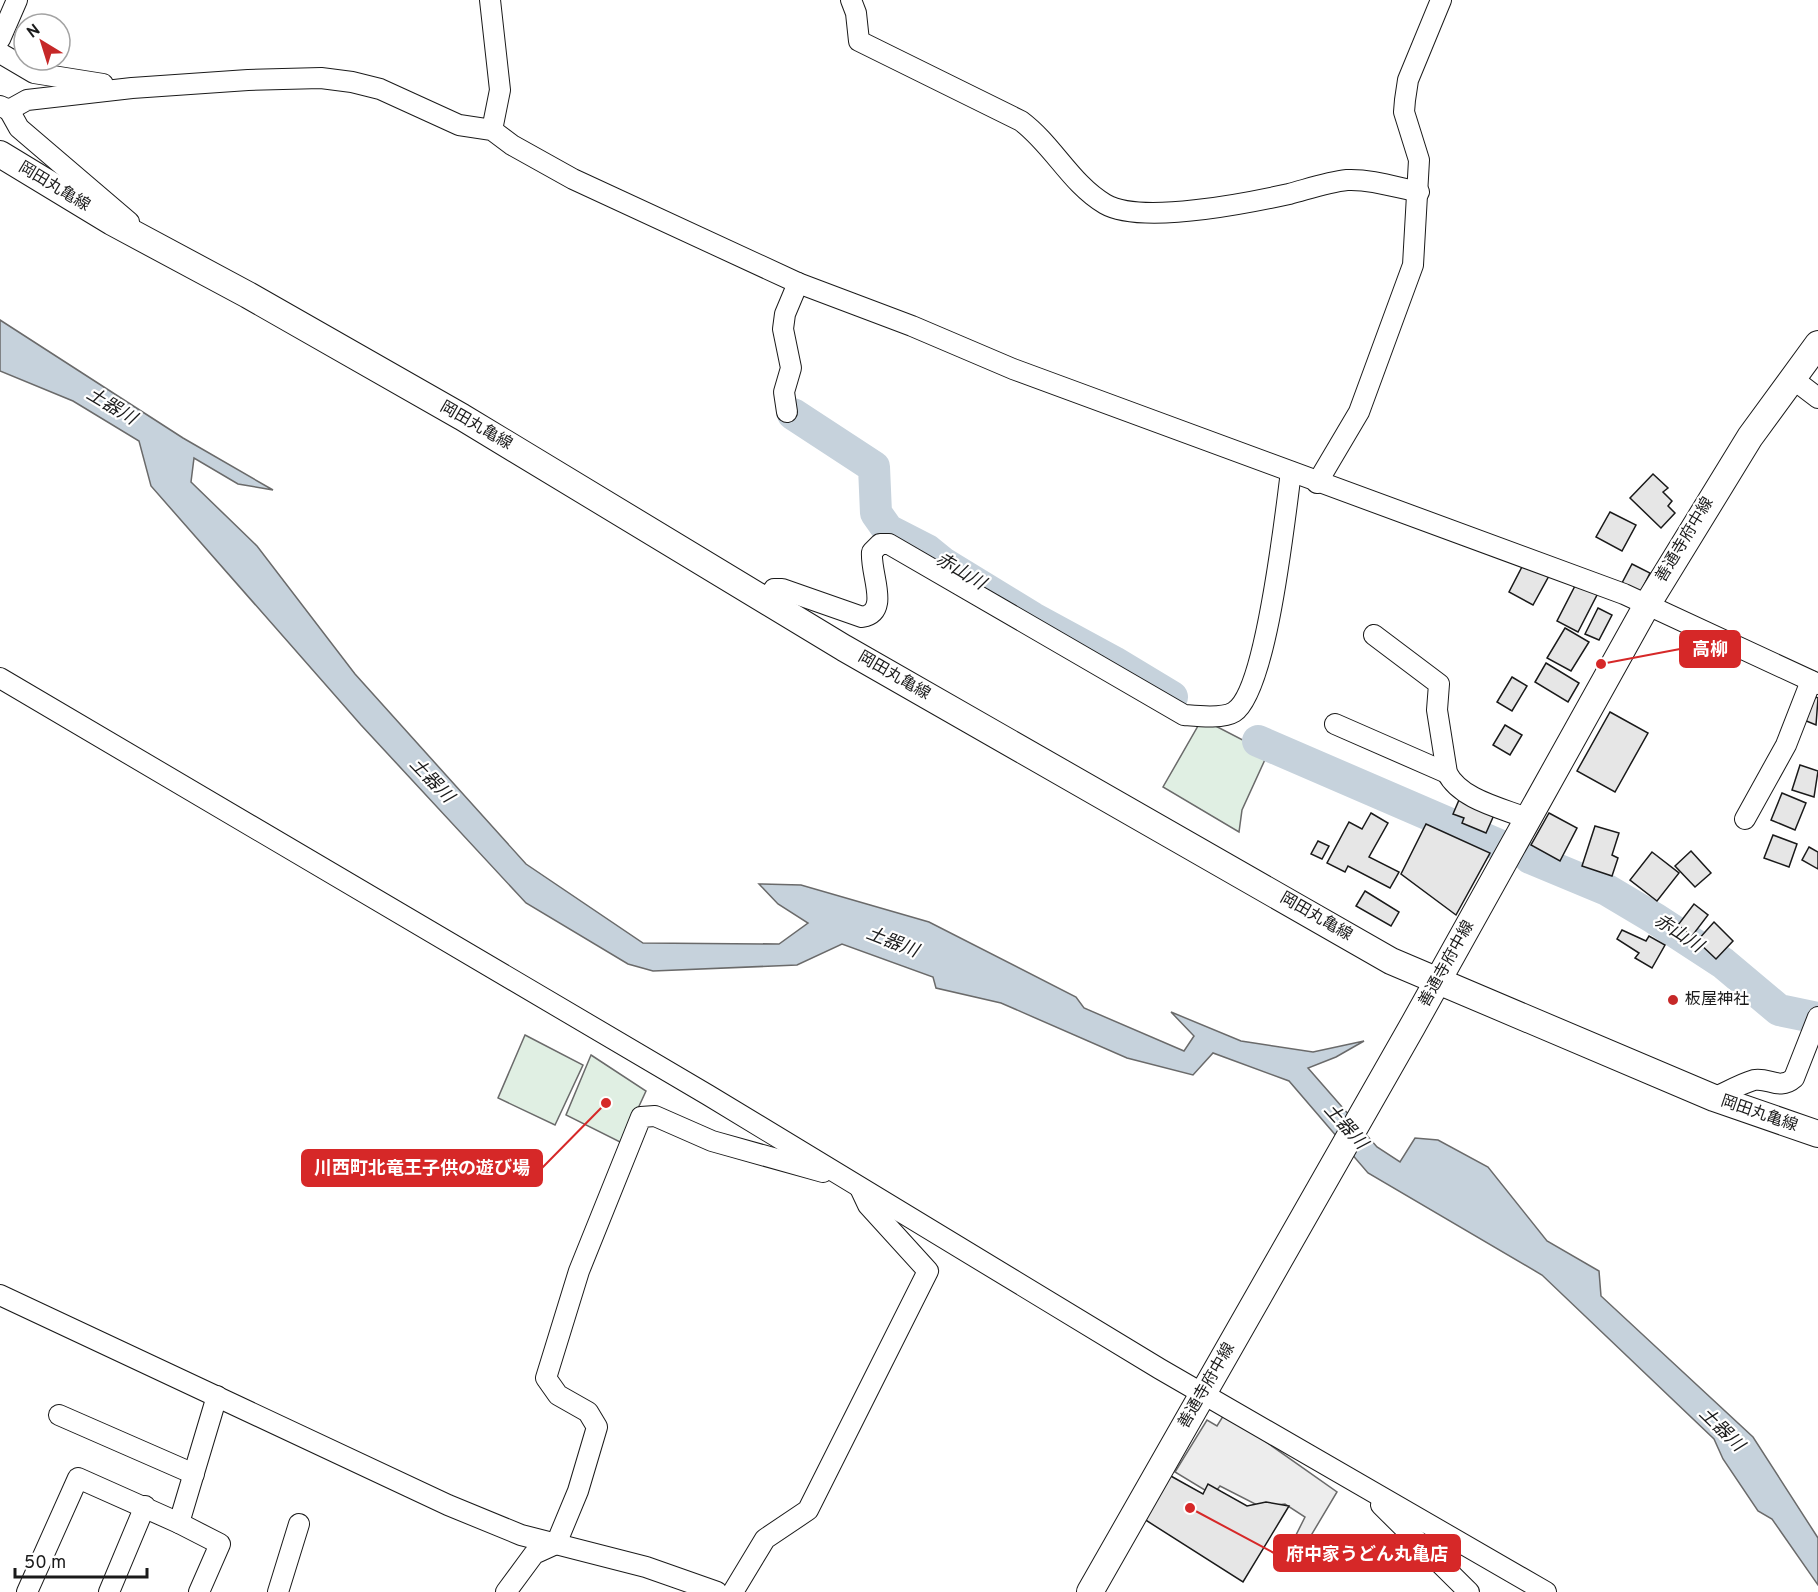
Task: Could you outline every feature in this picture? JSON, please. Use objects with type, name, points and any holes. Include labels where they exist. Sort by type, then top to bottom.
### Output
[{"type":"main road","name":"岡田丸亀線","points":[[0,154],[452,412],[844,648],[1391,961],[1714,1098],[1818,1134]]},
{"type":"main road","name":"善通寺府中線","points":[[1090,1592],[1412,1027],[1647,605],[1712,495],[1818,344]]},
{"type":"street","points":[[0,39],[17,0]]},
{"type":"street","points":[[490,0],[500,90],[492,130]]},
{"type":"street","points":[[851,0],[856,13],[859,41],[1000,108],[1021,121],[1037,133],[1082,186],[1107,206],[1126,211],[1177,210],[1261,200],[1346,180],[1373,182],[1419,192]]},
{"type":"street","points":[[1317,483],[1359,412],[1413,265],[1419,192],[1419,160],[1404,112],[1404,100],[1408,80],[1441,0]]},
{"type":"street","points":[[0,53],[34,74],[132,88]]},
{"type":"street","points":[[155,244],[19,128],[4,108],[27,100],[132,88],[321,78],[380,89],[459,125],[492,130],[512,145],[573,179],[798,283],[912,326],[1013,369],[1141,414],[1317,483],[1647,605],[1814,682],[1786,745],[1745,819]]},
{"type":"street","points":[[787,412],[784,392],[791,368],[783,329],[785,314],[798,283]]},
{"type":"street","points":[[1793,379],[1818,398]]},
{"type":"street","points":[[767,600],[774,589],[782,589],[862,617],[872,615],[877,609],[879,599],[871,567],[872,552],[880,544],[889,544],[1184,715],[1232,714],[1240,708],[1247,694],[1268,626],[1275,596],[1291,472]]},
{"type":"street","points":[[1374,635],[1439,684],[1437,711],[1447,773]]},
{"type":"street","points":[[0,678],[196,791],[1203,1392],[1546,1592]]},
{"type":"street","points":[[1335,724],[1447,773],[1462,792],[1529,819]]},
{"type":"street","points":[[1714,1098],[1757,1079],[1781,1085],[1794,1078],[1817,1019]]},
{"type":"street","points":[[506,1592],[534,1554],[556,1545],[578,1491],[597,1427],[588,1412],[558,1395],[546,1378],[579,1271],[641,1117],[655,1116],[712,1141],[852,1182],[868,1205],[928,1271],[808,1510],[765,1539],[733,1592]]},
{"type":"street","points":[[0,1295],[448,1505],[521,1535],[646,1568],[717,1592]]},
{"type":"street","points":[[179,1523],[217,1396]]},
{"type":"street","points":[[59,1415],[194,1474]]},
{"type":"street","points":[[27,1592],[78,1478],[145,1506],[220,1544],[199,1592]]},
{"type":"street","points":[[1385,1497],[1381,1505],[1469,1592]]},
{"type":"street","points":[[109,1592],[145,1506]]},
{"type":"street","points":[[278,1592],[299,1524]]},
{"type":"green space","points":[[1202,719],[1268,753],[1242,810],[1239,832],[1163,787]]},
{"type":"green space","points":[[525,1035],[583,1065],[555,1125],[498,1098]]},
{"type":"green space","points":[[591,1055],[646,1091],[622,1143],[566,1115]]},
{"type":"shaded area","points":[[1225,1413],[1337,1492],[1294,1564],[1284,1559],[1305,1517],[1285,1504],[1261,1507],[1220,1486],[1213,1495],[1175,1472],[1207,1420],[1217,1426]]},
{"type":"water","name":"土器川","points":[[0,320],[183,438],[273,490],[238,484],[194,458],[191,482],[257,546],[355,674],[526,864],[643,943],[779,944],[808,923],[778,904],[759,884],[801,885],[929,922],[1076,997],[1084,1008],[1184,1051],[1194,1036],[1171,1012],[1241,1041],[1313,1052],[1364,1041],[1336,1057],[1308,1068],[1377,1147],[1400,1162],[1415,1138],[1438,1140],[1488,1167],[1547,1241],[1599,1271],[1601,1296],[1753,1437],[1818,1538],[1818,1585],[1772,1519],[1758,1511],[1723,1459],[1714,1439],[1542,1275],[1368,1173],[1289,1081],[1213,1053],[1193,1075],[1127,1058],[1001,1003],[936,988],[933,977],[842,944],[797,965],[653,971],[628,964],[526,903],[361,725],[151,486],[139,441],[73,401],[0,371]]},
{"type":"building","points":[[1653,474],[1668,488],[1663,492],[1672,501],[1668,506],[1675,513],[1661,528],[1630,498]]},
{"type":"building","points":[[1610,512],[1636,525],[1622,551],[1596,537]]},
{"type":"building","points":[[1525,561],[1550,574],[1533,605],[1509,592]]},
{"type":"building","points":[[1632,564],[1650,573],[1640,593],[1622,583]]},
{"type":"building","points":[[1577,582],[1598,593],[1578,632],[1557,621]]},
{"type":"building","points":[[1598,608],[1612,615],[1599,640],[1585,634]]},
{"type":"building","points":[[1565,628],[1589,642],[1571,671],[1547,658]]},
{"type":"building","points":[[1546,663],[1579,683],[1568,702],[1535,682]]},
{"type":"building","points":[[1512,677],[1527,686],[1512,711],[1497,702]]},
{"type":"building","points":[[1814,696],[1818,698],[1816,725],[1804,720]]},
{"type":"building","points":[[1610,712],[1648,733],[1615,792],[1577,771]]},
{"type":"building","points":[[1505,725],[1522,735],[1510,755],[1493,745]]},
{"type":"building","points":[[1800,765],[1818,771],[1814,797],[1792,790]]},
{"type":"building","points":[[1782,793],[1806,803],[1795,830],[1771,820]]},
{"type":"building","points":[[1459,800],[1494,815],[1486,833],[1462,823],[1464,818],[1453,814]]},
{"type":"building","points":[[1371,813],[1388,823],[1369,857],[1399,872],[1390,888],[1348,866],[1345,872],[1327,863],[1349,822],[1362,829]]},
{"type":"building","points":[[1549,813],[1577,828],[1560,861],[1531,845]]},
{"type":"building","points":[[1426,824],[1490,853],[1456,915],[1401,874]]},
{"type":"building","points":[[1595,826],[1619,833],[1612,855],[1618,858],[1612,876],[1582,866]]},
{"type":"building","points":[[1773,835],[1797,844],[1789,867],[1764,858]]},
{"type":"building","points":[[1318,841],[1329,846],[1322,859],[1311,854]]},
{"type":"building","points":[[1809,847],[1818,852],[1818,869],[1802,860]]},
{"type":"building","points":[[1691,851],[1711,873],[1695,887],[1675,866]]},
{"type":"building","points":[[1652,852],[1679,873],[1657,901],[1630,880]]},
{"type":"building","points":[[1365,891],[1399,912],[1391,926],[1356,906]]},
{"type":"building","points":[[1694,904],[1708,915],[1692,936],[1678,925]]},
{"type":"building","points":[[1714,922],[1733,941],[1716,959],[1697,941]]},
{"type":"building","points":[[1622,930],[1646,941],[1649,936],[1665,945],[1652,968],[1635,958],[1639,953],[1617,939]]},
{"type":"building","points":[[1169,1475],[1203,1494],[1208,1484],[1247,1506],[1266,1502],[1289,1506],[1243,1582],[1144,1519]]},
{"type":"waterway","name":"赤山川","points":[[793,414],[874,467],[876,513],[888,530],[927,550],[943,563],[1033,618],[1172,697]]},
{"type":"waterway","name":"赤山川","points":[[1258,741],[1499,845]]},
{"type":"waterway","name":"赤山川","points":[[1530,858],[1607,890],[1654,918],[1723,963],[1779,1010],[1818,1018]]},
{"type":"place","name":"高柳","points":[[1601,664]]},
{"type":"place","name":"板屋神社","points":[[1673,1000]]},
{"type":"place","name":"川西町北竜王子供の遊び場","points":[[606,1103]]},
{"type":"place","name":"府中家うどん丸亀店","points":[[1190,1508]]}]
